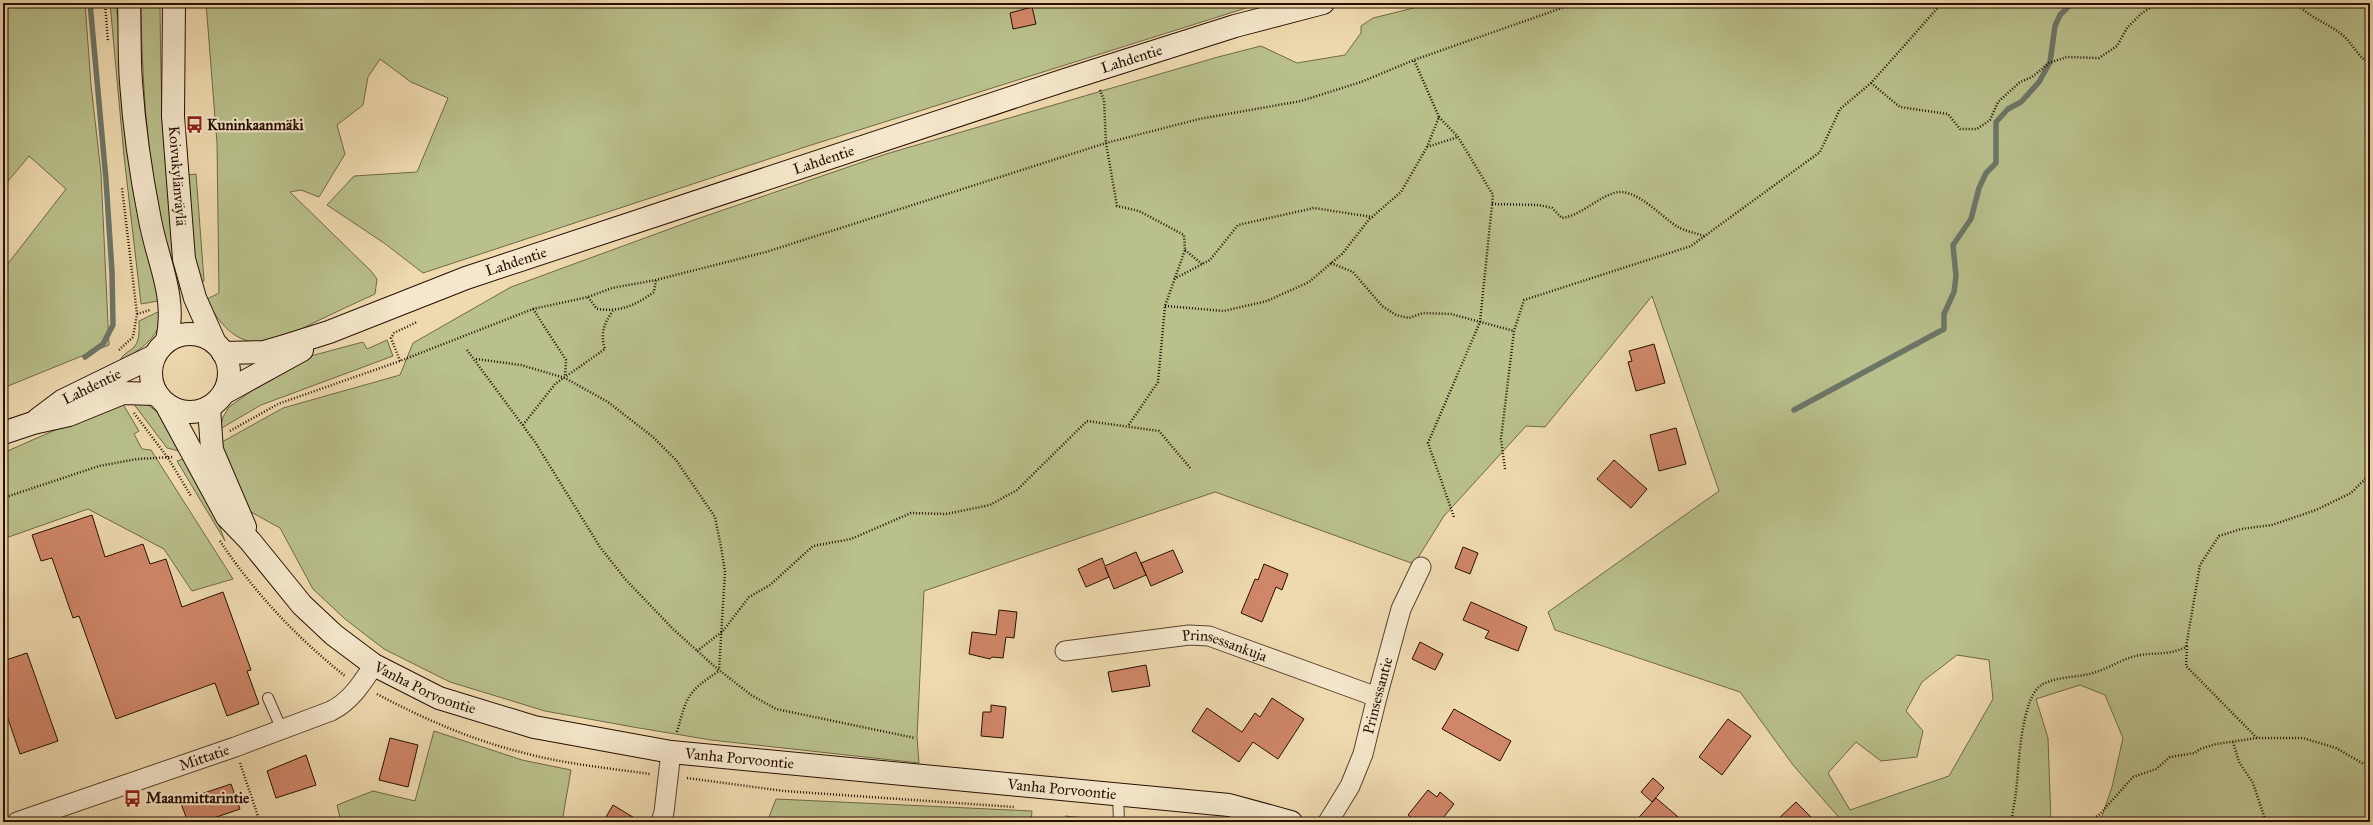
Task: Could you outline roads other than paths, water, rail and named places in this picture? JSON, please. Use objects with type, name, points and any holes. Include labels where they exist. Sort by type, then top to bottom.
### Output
[{"type":"main road","name":"Koivukylänväylä","points":[[129,3],[131,82],[140,154],[150,221],[171,303],[172,321],[161,348]]},
{"type":"main road","name":"Koivukylänväylä","points":[[174,3],[173,116],[184,259],[195,298],[219,348]]},
{"type":"main road","name":"Lahdentie","points":[[219,348],[264,352],[329,332],[466,278],[1094,71],[1235,26],[1323,3]]},
{"type":"main road","name":"Lahdentie","points":[[216,401],[304,349],[329,332]]},
{"type":"main road","points":[[188,334],[201,336],[219,348],[229,366],[229,380],[216,401],[197,412],[182,412],[161,400],[151,375],[161,348],[188,334]]},
{"type":"main road","name":"Lahdentie","points":[[33,422],[62,401],[161,348]]},
{"type":"main road","name":"Lahdentie","points":[[3,434],[33,422],[68,415],[123,393],[161,400]]},
{"type":"main road","name":"Vanha Porvoontie","points":[[161,400],[227,517],[250,541],[302,605],[334,635],[374,665],[439,698],[534,727],[671,752],[1118,793],[1229,805],[1292,822]]},
{"type":"main road","name":"Vanha Porvoontie","points":[[216,401],[212,450],[241,512],[250,541]]},
{"type":"street","name":"Prinsessantie","points":[[1328,822],[1350,786],[1363,754],[1377,697],[1402,609],[1421,567]]},
{"type":"street","name":"Prinsessankuja","points":[[1065,650],[1189,635],[1209,636],[1377,697]]},
{"type":"street","name":"Mittatie","points":[[17,822],[235,747],[337,708],[361,686],[374,665]]},
{"type":"street","points":[[661,822],[664,812],[671,752]]},
{"type":"lane","points":[[268,698],[282,730]]},
{"type":"lane","points":[[1118,793],[1119,822]]},
{"type":"waterway","points":[[85,357],[103,344],[113,325],[112,272],[106,180],[90,3]]},
{"type":"waterway","points":[[1794,410],[1944,329],[1944,314],[1954,292],[1956,276],[1953,245],[1971,219],[1979,188],[1986,173],[1996,163],[1996,122],[2008,109],[2021,102],[2039,82],[2050,62],[2055,26],[2060,15],[2072,3]]},
{"type":"place","name":"Kuninkaanmäki","points":[[194,125]]},
{"type":"place","name":"Maanmittarintie","points":[[133,798]]}]
